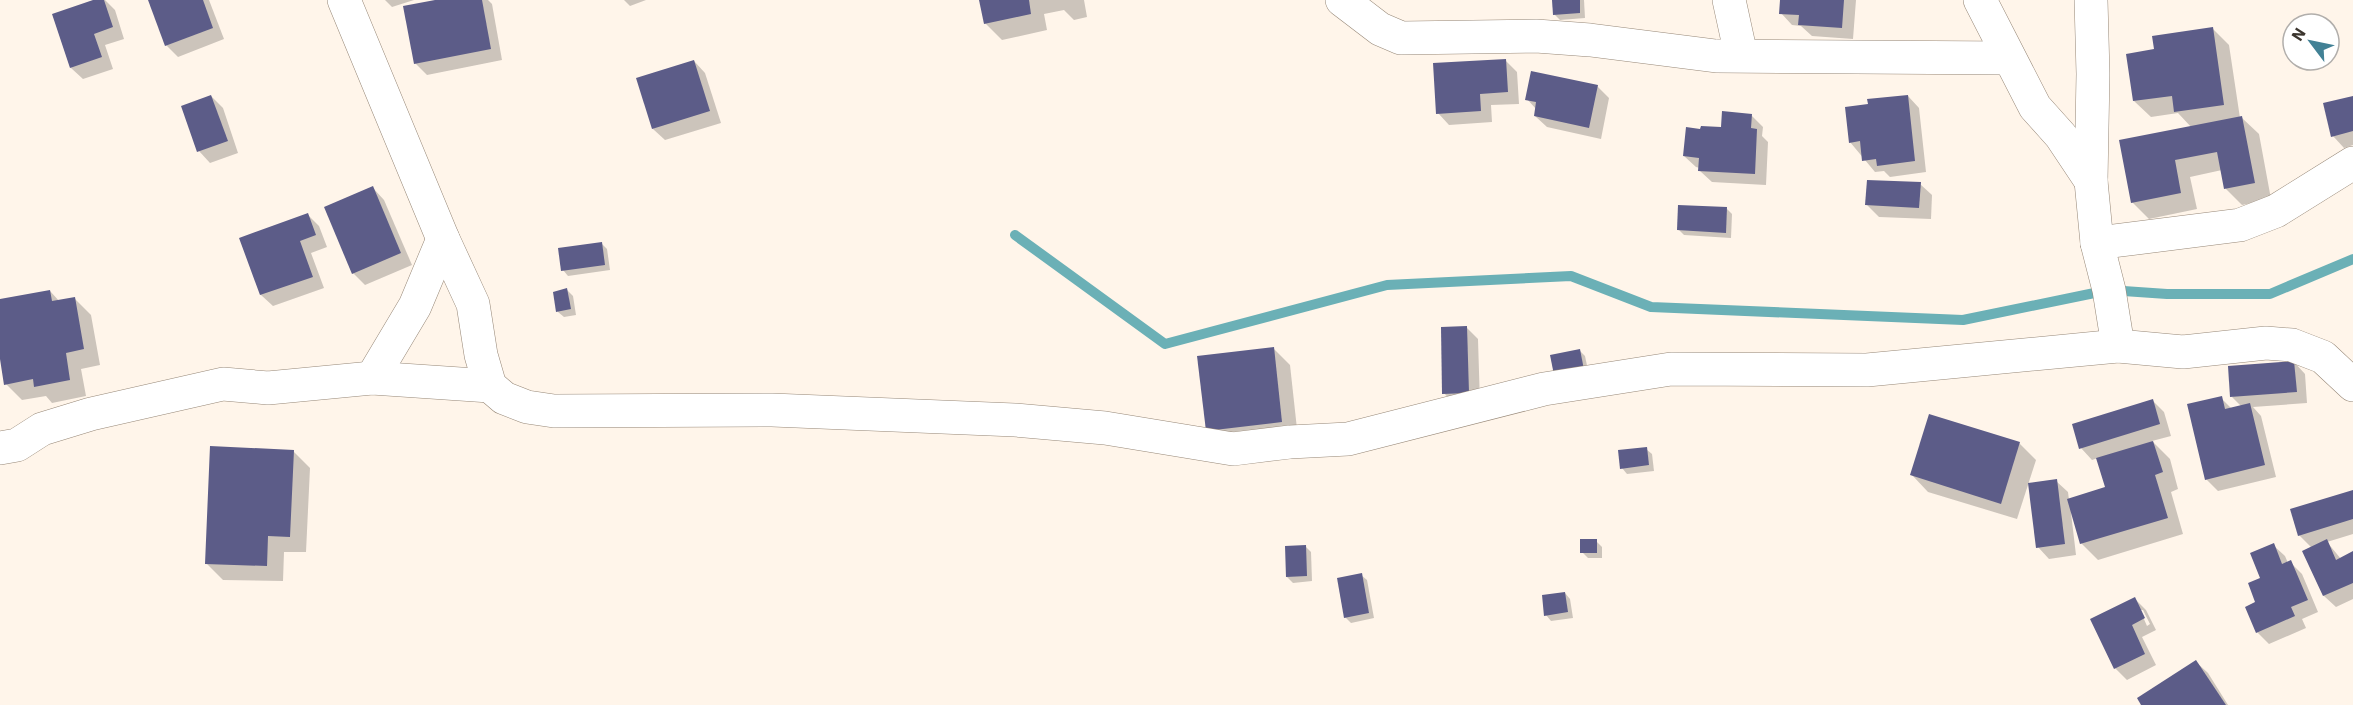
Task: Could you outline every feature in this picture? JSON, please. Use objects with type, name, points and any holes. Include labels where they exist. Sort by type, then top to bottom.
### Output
[{"type":"street","points":[[344,0],[443,239],[473,304],[481,356],[490,386],[504,398],[526,407],[554,411],[772,410],[1015,420],[1105,428],[1233,449],[1290,442],[1348,439],[1544,389],[1671,369],[1867,370],[2118,346],[2182,352],[2266,343],[2292,345],[2323,357],[2353,385]]},
{"type":"street","points":[[1342,0],[1380,29],[1401,38],[1536,36],[1590,40],[1716,56],[2009,58]]},
{"type":"street","points":[[1729,0],[1741,56]]},
{"type":"street","points":[[1980,0],[2035,107],[2061,136],[2091,181]]},
{"type":"street","points":[[2091,0],[2093,74],[2091,181],[2097,243],[2109,290],[2118,346]]},
{"type":"street","points":[[2097,243],[2240,225],[2276,211],[2353,163]]},
{"type":"street","points":[[372,378],[415,306],[443,239]]},
{"type":"street","points":[[0,448],[17,445],[42,429],[91,414],[223,384],[268,388],[372,378],[490,386]]},
{"type":"building","points":[[93,0],[104,0],[113,27],[94,34],[102,57],[70,68],[52,14]]},
{"type":"building","points":[[148,0],[203,0],[213,28],[165,46]]},
{"type":"building","points":[[435,0],[482,0],[491,49],[414,64],[403,6]]},
{"type":"building","points":[[979,0],[1029,0],[1031,14],[984,24]]},
{"type":"building","points":[[1552,0],[1580,0],[1580,13],[1553,15]]},
{"type":"building","points":[[1780,0],[1844,0],[1842,28],[1798,25],[1799,15],[1779,14]]},
{"type":"building","points":[[2213,27],[2224,105],[2174,112],[2172,96],[2133,101],[2126,54],[2154,49],[2152,36]]},
{"type":"building","points":[[1506,59],[1508,92],[1480,94],[1481,111],[1436,114],[1433,63]]},
{"type":"building","points":[[694,60],[710,111],[652,129],[636,78]]},
{"type":"building","points":[[1531,71],[1598,85],[1589,128],[1534,116],[1536,102],[1525,100]]},
{"type":"building","points":[[211,95],[228,141],[197,152],[181,106]]},
{"type":"building","points":[[1908,95],[1915,161],[1877,166],[1876,159],[1862,161],[1860,141],[1849,143],[1845,107],[1868,104],[1867,99]]},
{"type":"building","points":[[2353,96],[2353,131],[2331,137],[2323,103]]},
{"type":"building","points":[[1722,111],[1752,114],[1751,128],[1757,129],[1755,174],[1698,171],[1699,158],[1683,156],[1686,127],[1700,129],[1701,126],[1721,127]]},
{"type":"building","points":[[2242,116],[2255,183],[2224,189],[2217,152],[2175,160],[2181,193],[2131,203],[2119,140]]},
{"type":"building","points":[[1867,180],[1921,182],[1919,208],[1865,205]]},
{"type":"building","points":[[373,186],[401,253],[352,274],[324,207]]},
{"type":"building","points":[[1678,205],[1727,207],[1726,233],[1677,230]]},
{"type":"building","points":[[308,213],[316,235],[300,241],[313,277],[260,295],[239,238]]},
{"type":"building","points":[[602,242],[605,265],[561,271],[558,248]]},
{"type":"building","points":[[567,288],[571,309],[556,312],[553,292]]},
{"type":"building","points":[[50,290],[52,301],[75,297],[84,349],[66,353],[70,380],[34,387],[33,379],[4,385],[0,359],[0,299]]},
{"type":"building","points":[[1467,326],[1469,393],[1442,394],[1441,327]]},
{"type":"building","points":[[1274,347],[1282,422],[1206,431],[1197,356]]},
{"type":"building","points":[[1580,349],[1584,370],[1554,375],[1550,355]]},
{"type":"building","points":[[2294,361],[2297,392],[2230,397],[2228,366]]},
{"type":"building","points":[[2222,396],[2225,409],[2250,403],[2265,465],[2205,480],[2187,404]]},
{"type":"building","points":[[2153,399],[2160,424],[2079,449],[2072,424]]},
{"type":"building","points":[[1929,414],[2020,442],[2001,504],[1910,475]]},
{"type":"building","points":[[2153,441],[2163,472],[2155,475],[2168,518],[2080,544],[2067,499],[2105,487],[2096,458]]},
{"type":"building","points":[[210,446],[294,450],[290,537],[268,536],[267,566],[205,564]]},
{"type":"building","points":[[1647,447],[1649,465],[1620,469],[1618,450]]},
{"type":"building","points":[[2057,479],[2065,544],[2036,548],[2028,483]]},
{"type":"building","points":[[2353,490],[2353,519],[2298,536],[2290,509]]},
{"type":"building","points":[[1580,539],[1597,539],[1597,553],[1580,553]]},
{"type":"building","points":[[2327,539],[2336,560],[2353,551],[2353,583],[2323,596],[2302,551]]},
{"type":"building","points":[[2274,543],[2282,564],[2291,560],[2308,600],[2291,607],[2295,616],[2256,633],[2245,607],[2255,602],[2248,583],[2260,578],[2250,553]]},
{"type":"building","points":[[1306,545],[1307,576],[1286,577],[1285,546]]},
{"type":"building","points":[[1362,573],[1369,613],[1344,618],[1337,578]]},
{"type":"building","points":[[1565,592],[1568,612],[1544,616],[1542,595]]},
{"type":"building","points":[[2135,597],[2145,618],[2132,625],[2145,654],[2114,669],[2090,619]]},
{"type":"building","points":[[2196,660],[2226,705],[2141,705],[2137,698]]},
{"type":"waterway","points":[[1015,235],[1165,344],[1387,285],[1571,276],[1651,307],[1963,320],[2109,290],[2167,294],[2270,294],[2353,259]]}]
